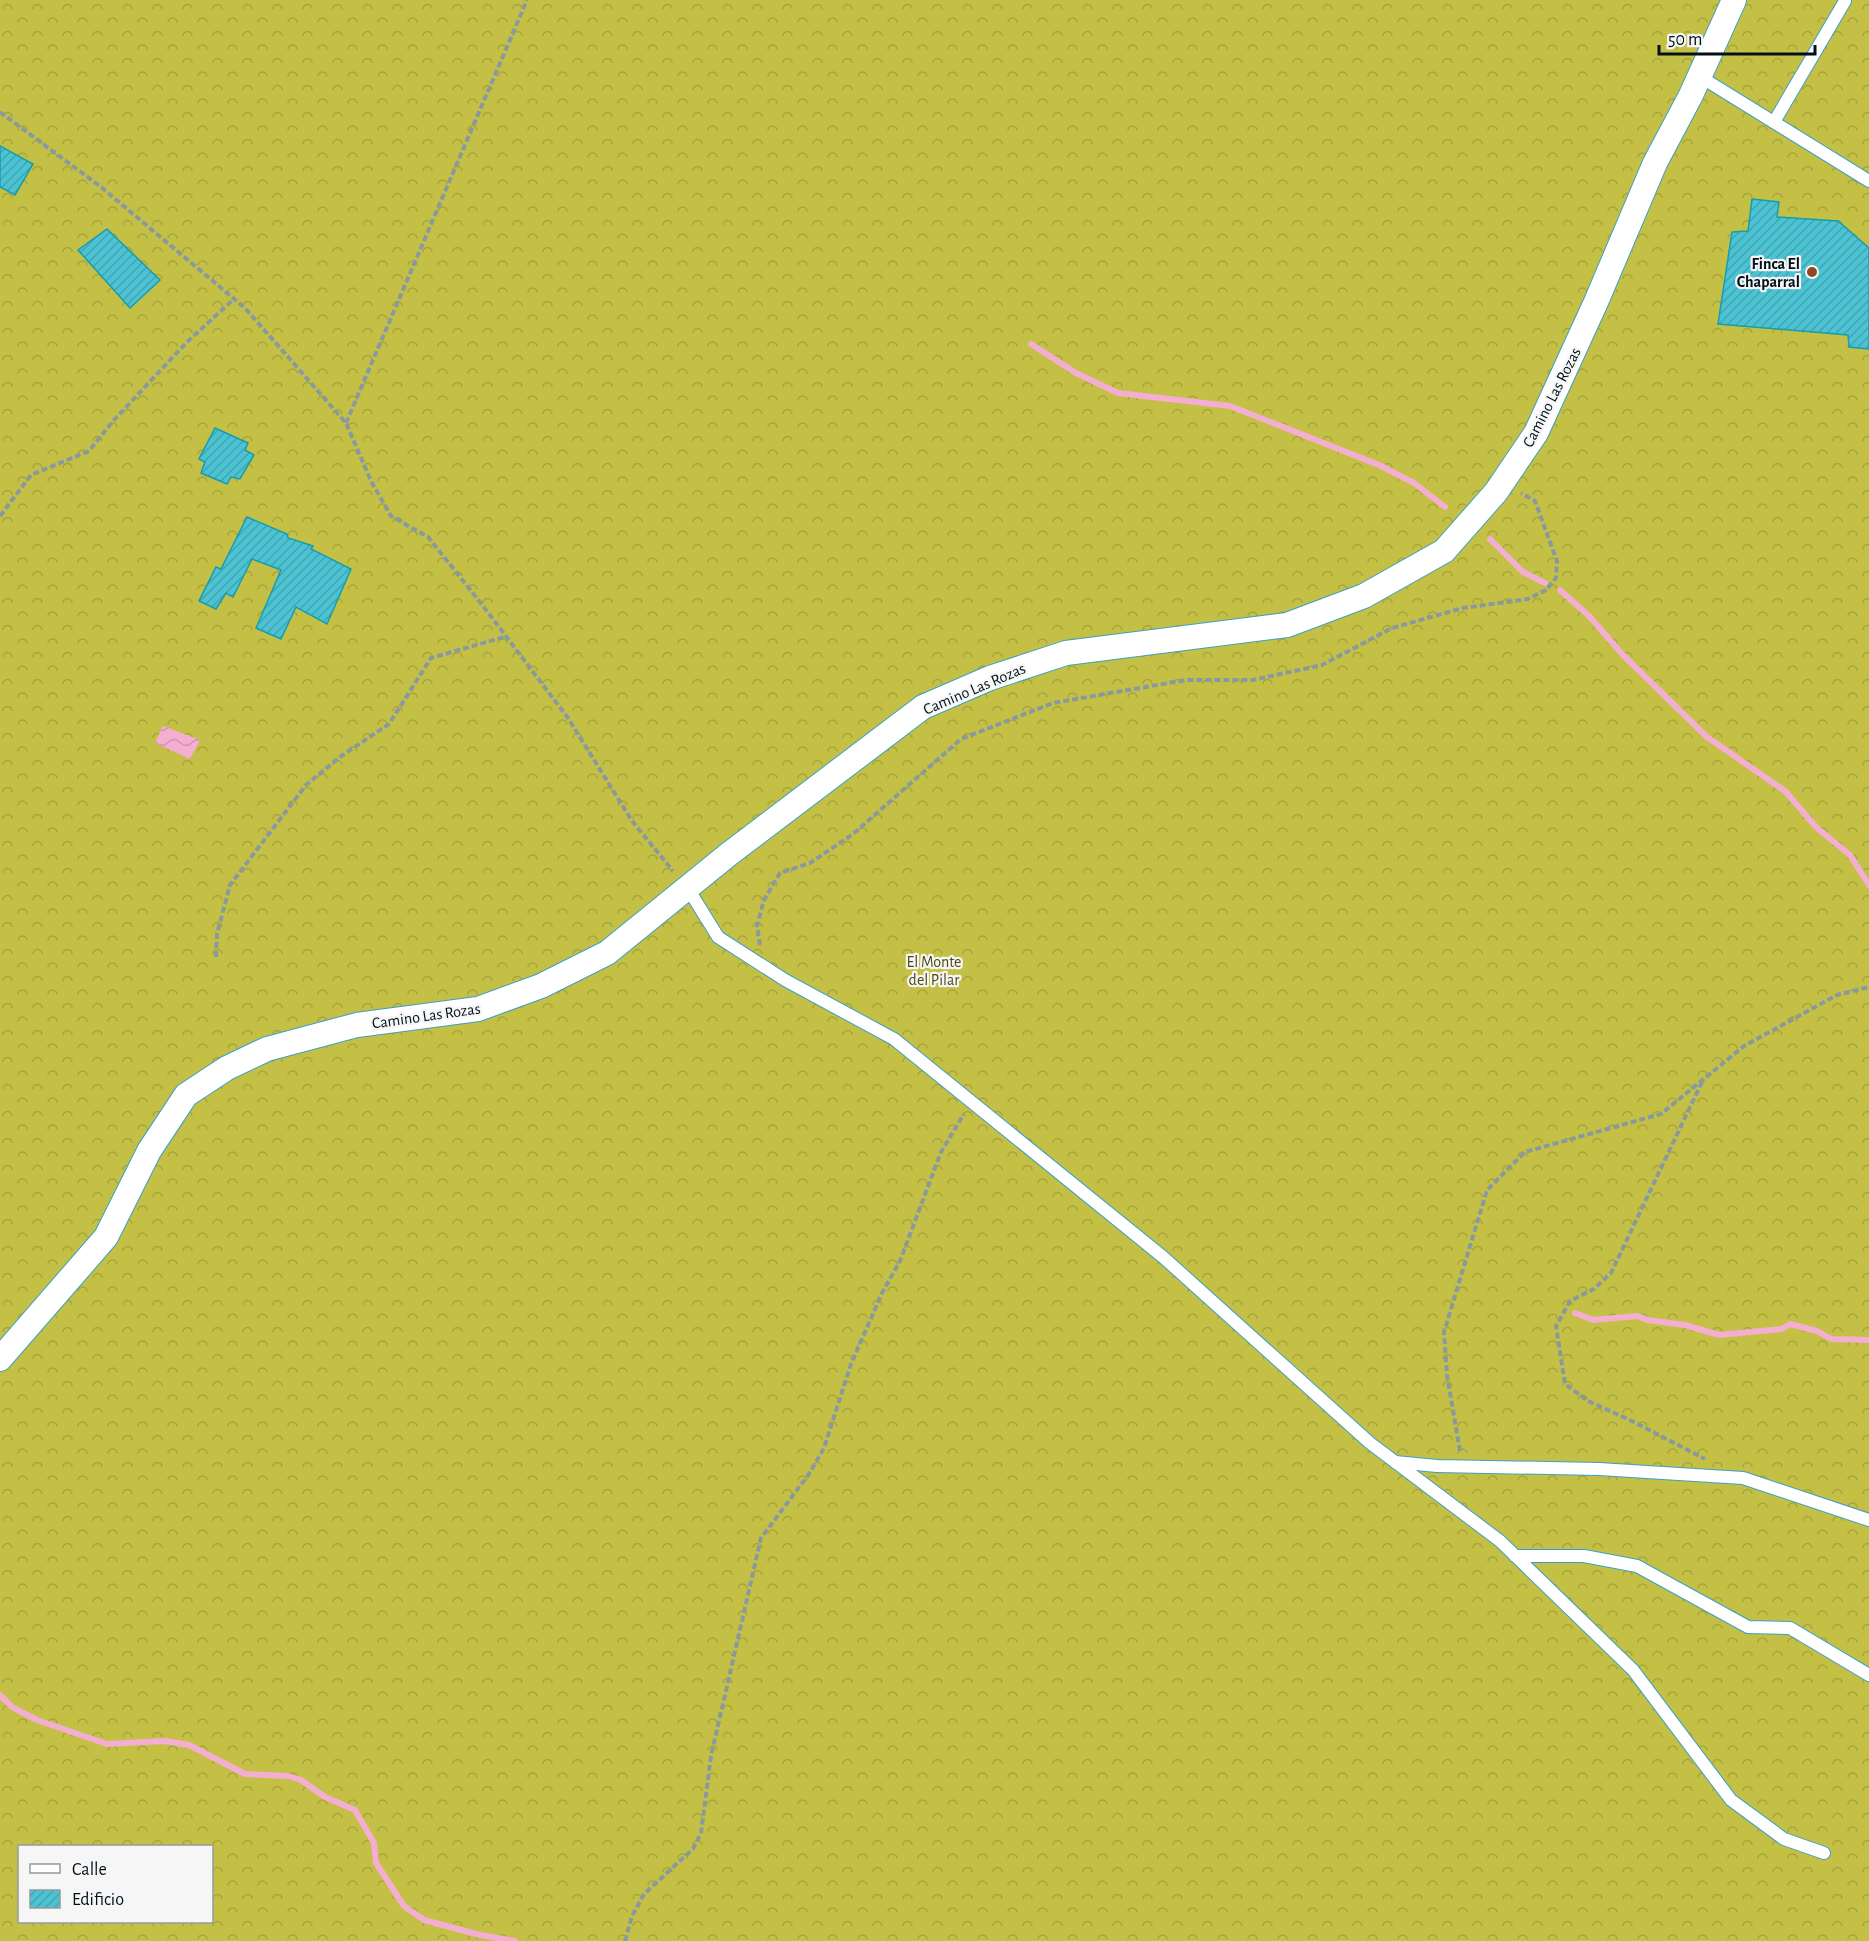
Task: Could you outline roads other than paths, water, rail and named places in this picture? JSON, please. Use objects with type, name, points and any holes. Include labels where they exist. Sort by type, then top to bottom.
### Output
[{"type":"street","name":"Camino Las Rozas","points":[[0,1359],[106,1237],[149,1151],[186,1095],[227,1068],[267,1049],[357,1025],[478,1009],[541,986],[607,953],[687,887],[923,707],[990,678],[1066,653],[1287,625],[1364,596],[1444,550],[1503,482],[1536,433],[1596,302],[1655,163],[1734,0]]},
{"type":"lane","points":[[1774,122],[1845,1]]},
{"type":"lane","points":[[1699,76],[1869,181]]},
{"type":"lane","points":[[687,887],[718,937],[765,967],[894,1039],[1163,1257],[1264,1350],[1395,1462],[1500,1541],[1633,1670],[1731,1800],[1784,1839],[1824,1853]]},
{"type":"lane","points":[[1395,1462],[1599,1469],[1743,1478],[1869,1520]]},
{"type":"lane","points":[[1515,1556],[1584,1556],[1637,1566],[1748,1627],[1790,1628],[1869,1675]]},
{"type":"water","points":[[163,726],[200,740],[190,759],[155,743]]},
{"type":"waterway","points":[[1031,344],[1076,373],[1118,393],[1230,406],[1379,465],[1414,483],[1445,507]]},
{"type":"waterway","points":[[1490,539],[1523,572],[1545,583]]},
{"type":"waterway","points":[[1560,590],[1590,617],[1623,655],[1707,737],[1785,791],[1817,828],[1850,855],[1869,885]]},
{"type":"waterway","points":[[1575,1313],[1593,1320],[1638,1316],[1647,1320],[1685,1325],[1719,1335],[1782,1329],[1790,1324],[1817,1331],[1831,1339],[1869,1340]]},
{"type":"waterway","points":[[0,1695],[12,1707],[37,1720],[107,1744],[165,1741],[189,1745],[245,1774],[288,1776],[301,1780],[325,1797],[355,1810],[374,1843],[376,1863],[404,1906],[424,1920],[480,1935],[515,1941]]},
{"type":"place","name":"Finca El Chaparral","points":[[1812,272]]},
{"type":"park label","name":"El Monte del Pilar","points":[[934,970]]}]
